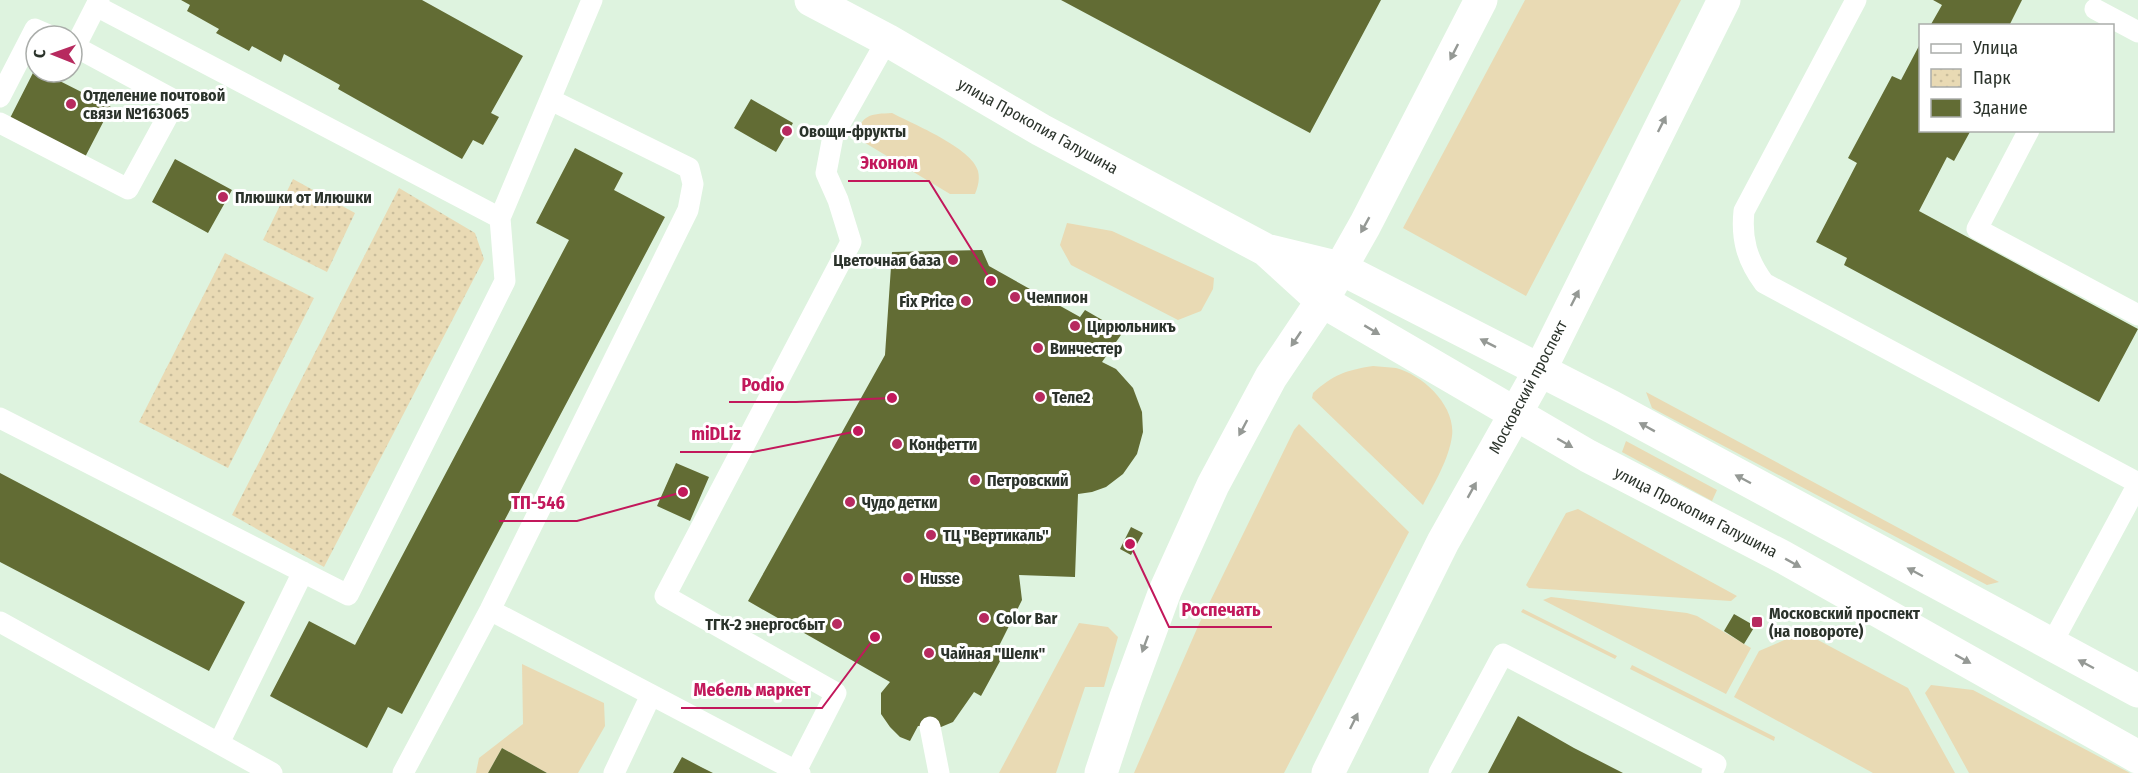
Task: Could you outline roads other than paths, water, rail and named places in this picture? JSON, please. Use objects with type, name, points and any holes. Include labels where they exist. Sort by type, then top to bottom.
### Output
[{"type":"main road","points":[[1101,773],[1165,591],[1213,485],[1271,377],[1322,301],[1365,225],[1481,0]]},
{"type":"main road","name":"Московский проспект","points":[[1328,773],[1443,542],[1540,370],[1724,0]]},
{"type":"main road","name":"улица Прокопия Галушина","points":[[824,3],[1041,130],[1266,250],[1322,301],[1514,414],[1588,456],[1781,556],[2138,757]]},
{"type":"main road","name":"улица Прокопия Галушина","points":[[1266,250],[1340,268],[1540,370],[2138,691]]},
{"type":"lane","points":[[0,418],[348,595],[505,281],[500,218],[592,0]]},
{"type":"lane","points":[[1857,0],[1744,211],[1743,239],[1753,269],[1764,283],[2138,483],[2051,645]]},
{"type":"lane","points":[[84,27],[98,3],[500,218]]},
{"type":"lane","points":[[2093,11],[2138,32]]},
{"type":"lane","points":[[490,610],[798,772],[837,693],[665,597],[851,242],[838,200],[826,173],[833,136],[887,40]]},
{"type":"lane","points":[[0,96],[24,50]]},
{"type":"lane","points":[[0,123],[128,189],[176,101],[84,52]]},
{"type":"lane","points":[[403,773],[490,610],[688,210],[693,184],[689,168],[551,100]]},
{"type":"lane","points":[[2028,132],[1977,229],[2138,315]]},
{"type":"lane","points":[[219,743],[303,572]]},
{"type":"lane","points":[[0,622],[272,773]]},
{"type":"lane","points":[[1439,773],[1503,654],[1716,764],[1712,773]]},
{"type":"lane","points":[[614,773],[651,695]]},
{"type":"lane","points":[[930,727],[939,773]]},
{"type":"place","name":"Отделение почтовой связи №163065","points":[[71,104]]},
{"type":"place","name":"Овощи-фрукты","points":[[787,131]]},
{"type":"place","name":"Плюшки от Илюшки","points":[[223,197]]},
{"type":"place","name":"Цветочная база","points":[[953,260]]},
{"type":"place","name":"Эконом","points":[[991,281]]},
{"type":"place","name":"Чемпион","points":[[1015,297]]},
{"type":"place","name":"Fix Price","points":[[966,301]]},
{"type":"place","name":"Цирюльникъ","points":[[1075,326]]},
{"type":"place","name":"Винчестер","points":[[1038,348]]},
{"type":"place","name":"Теле2","points":[[1040,397]]},
{"type":"place","name":"Podio","points":[[892,398]]},
{"type":"place","name":"miDLiz","points":[[858,431]]},
{"type":"place","name":"Конфетти","points":[[897,444]]},
{"type":"place","name":"Петровский","points":[[975,480]]},
{"type":"place","name":"ТП-546","points":[[683,492]]},
{"type":"place","name":"Чудо детки","points":[[850,502]]},
{"type":"place","name":"ТЦ \"Вертикаль\"","points":[[931,535]]},
{"type":"place","name":"Роспечать","points":[[1130,544]]},
{"type":"place","name":"Husse","points":[[908,578]]},
{"type":"place","name":"Color Bar","points":[[984,618]]},
{"type":"place","name":"Московский проспект (на повороте)","points":[[1757,622]]},
{"type":"place","name":"ТГК-2 энергосбыт","points":[[837,624]]},
{"type":"place","name":"Мебель маркет","points":[[875,637]]},
{"type":"place","name":"Чайная \"Шелк\"","points":[[929,653]]}]
